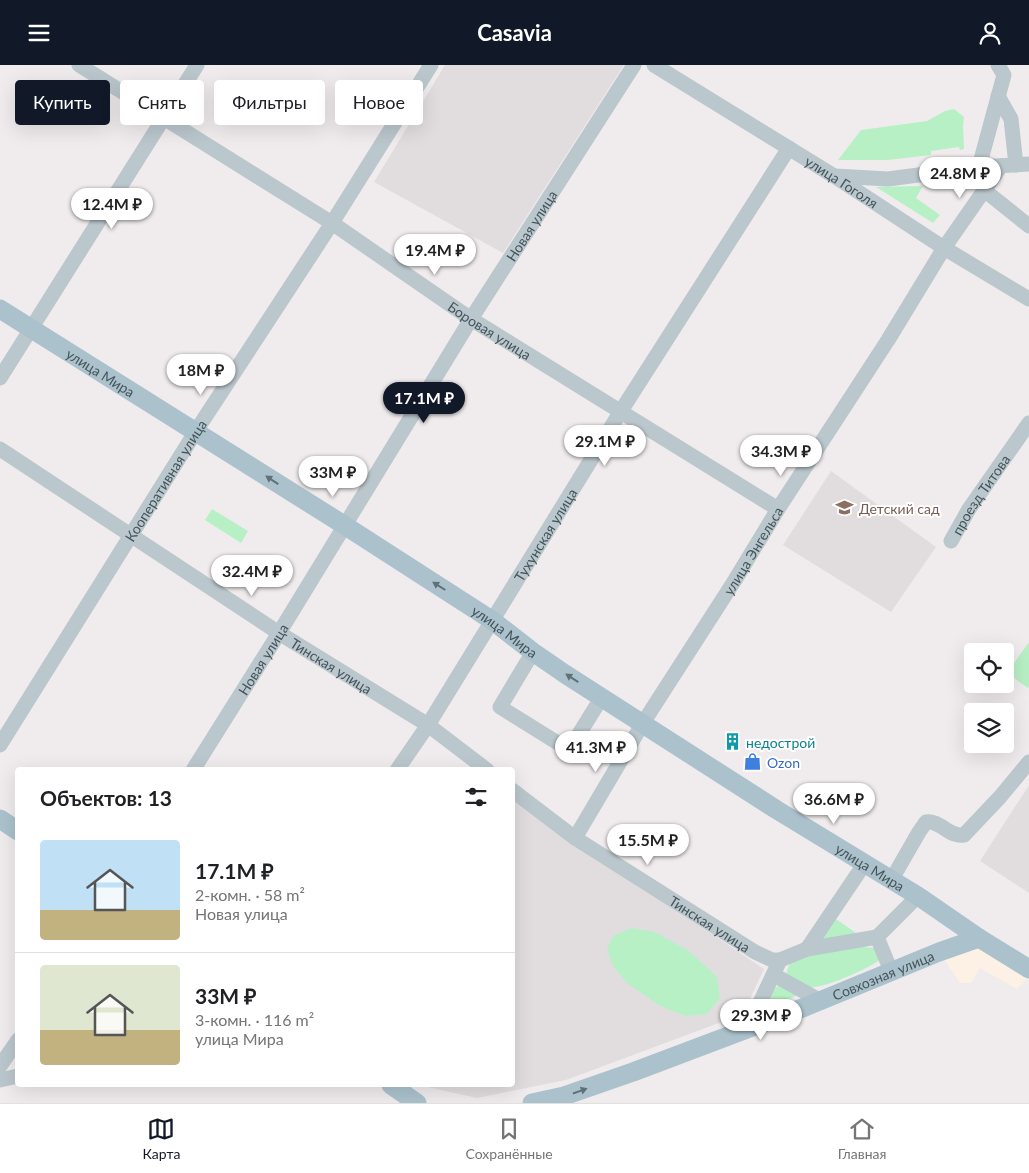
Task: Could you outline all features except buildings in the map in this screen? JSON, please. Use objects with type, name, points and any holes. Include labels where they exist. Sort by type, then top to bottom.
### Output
[{"type":"main road","name":"улица Мира","points":[[0,309],[344,525],[493,621],[533,652],[602,697],[777,809],[892,879],[979,938],[1029,969]]},
{"type":"main road","points":[[0,819],[15,829]]},
{"type":"main road","name":"Совхозная улица","points":[[532,1103],[564,1096],[633,1072],[979,938]]},
{"type":"main road","points":[[394,1087],[417,1103]]},
{"type":"street","name":"Боровая улица","points":[[79,65],[120,91]]},
{"type":"street","points":[[188,80],[197,65]]},
{"type":"street","name":"Кооперативная улица","points":[[0,745],[130,535],[332,223],[431,65]]},
{"type":"street","name":"Новая улица","points":[[195,767],[471,319],[634,65]]},
{"type":"street","name":"улица Гоголя","points":[[654,65],[834,176],[944,248],[1029,299]]},
{"type":"street","points":[[979,167],[1004,75],[998,65]]},
{"type":"street","points":[[834,176],[888,179],[979,167],[1023,165],[1011,119],[998,96]]},
{"type":"street","points":[[0,378],[160,125]]},
{"type":"street","name":"Боровая улица","points":[[174,125],[332,223],[471,319],[778,509]]},
{"type":"street","name":"Тухунская улица","points":[[399,767],[428,725],[621,411],[789,148]]},
{"type":"street","name":"улица Энгельса","points":[[575,838],[643,723],[735,580],[778,509],[888,340],[944,248],[1001,166]]},
{"type":"street","points":[[984,190],[1029,226]]},
{"type":"street","name":"проезд Титова","points":[[951,541],[969,509],[1029,423]]},
{"type":"street","name":"Тинская улица","points":[[0,449],[279,633],[428,725],[483,767]]},
{"type":"street","points":[[533,652],[500,707],[569,750],[602,697]]},
{"type":"street","points":[[892,879],[926,822],[932,822],[958,836],[964,835],[1000,797],[1029,762]]},
{"type":"street","name":"Тинская улица","points":[[515,792],[575,838],[755,952],[772,960],[780,960]]},
{"type":"street","points":[[807,949],[865,863]]},
{"type":"street","points":[[748,1028],[780,960],[807,949],[877,937],[918,896]]},
{"type":"street","points":[[877,937],[891,971]]},
{"type":"street","points":[[774,975],[820,1001]]},
{"type":"street","points":[[15,1044],[0,1067],[15,1075]]},
{"type":"street","points":[[0,1080],[15,1076]]},
{"type":"shaded area","points":[[445,65],[624,65],[503,253],[374,182],[409,125],[423,125],[423,101]]},
{"type":"shaded area","name":"Детский сад","points":[[831,471],[936,547],[891,612],[783,545]]},
{"type":"shaded area","points":[[1029,785],[1029,893],[980,861]]},
{"type":"shaded area","points":[[515,801],[764,969],[743,1014],[566,1080],[477,1098],[427,1087],[515,1087]]},
{"type":"shaded area","points":[[979,938],[1029,976],[1017,989],[980,968],[971,983],[960,983],[939,952]]},
{"type":"green space","points":[[954,109],[964,117],[964,149],[960,150],[959,147],[931,151],[931,155],[888,160],[838,160],[861,130],[927,121],[945,111]]},
{"type":"green space","points":[[923,186],[916,198],[940,215],[933,223],[876,187]]},
{"type":"green space","points":[[212,509],[248,531],[241,543],[205,520]]},
{"type":"green space","points":[[1029,642],[1028,688],[1014,678],[1014,663]]},
{"type":"green space","points":[[836,919],[859,935],[813,944],[826,933]]},
{"type":"green space","points":[[632,928],[655,932],[689,951],[717,977],[720,998],[707,1014],[685,1016],[660,1006],[627,983],[612,965],[607,948],[614,935]]},
{"type":"green space","points":[[851,946],[875,948],[881,959],[867,968],[822,986],[804,986],[786,974],[789,965],[801,956]]},
{"type":"green space","points":[[782,984],[800,994],[769,1006],[771,992]]},
{"type":"place","name":"Детский сад","points":[[845,508]]},
{"type":"place","name":"недострой","points":[[732,742]]},
{"type":"place","name":"Ozon","points":[[753,762]]}]
